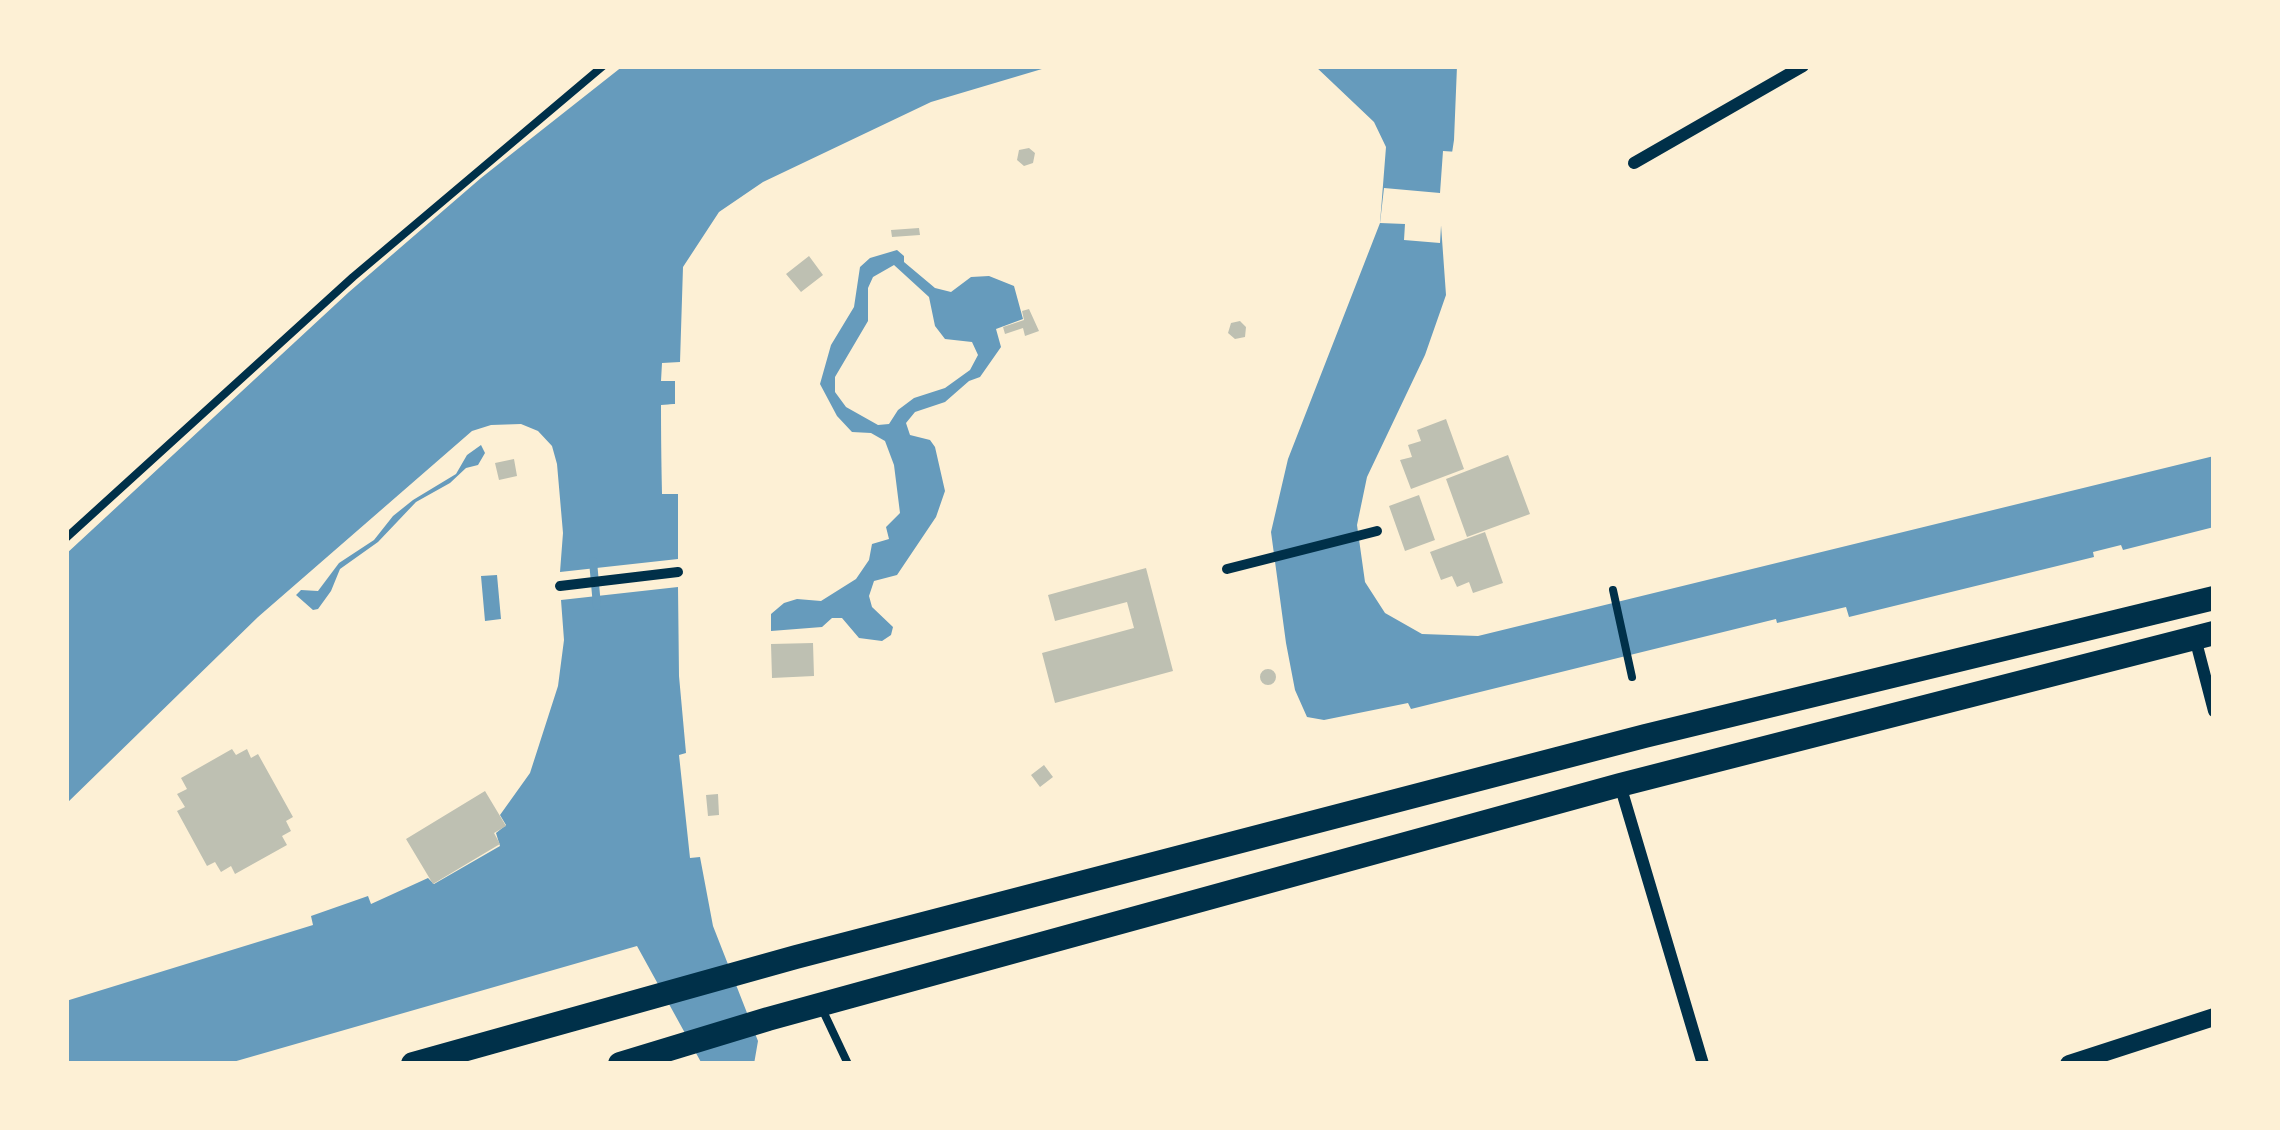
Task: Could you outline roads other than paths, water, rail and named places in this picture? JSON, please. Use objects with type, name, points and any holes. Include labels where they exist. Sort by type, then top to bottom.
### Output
[{"type":"main road","points":[[413,1064],[749,970],[1645,736],[2214,598]]},
{"type":"main road","points":[[620,1064],[819,1004],[1620,785],[2204,636]]},
{"type":"street","points":[[1634,163],[1803,66]]},
{"type":"street","points":[[1227,568],[1377,531]]},
{"type":"street","points":[[560,586],[678,572]]},
{"type":"street","points":[[2204,636],[2214,711]]},
{"type":"street","points":[[1620,785],[1703,1064]]},
{"type":"street","points":[[2069,1064],[2214,1017]]},
{"type":"lane","points":[[66,538],[353,277],[603,66]]},
{"type":"lane","points":[[1613,590],[1632,677]]},
{"type":"lane","points":[[819,1004],[848,1064]]},
{"type":"water","points":[[623,66],[1052,66],[931,102],[763,182],[719,212],[683,267],[680,362],[662,363],[661,381],[675,381],[675,404],[661,406],[662,494],[678,494],[678,559],[560,572],[563,533],[552,446],[538,431],[521,424],[472,431],[258,617],[66,804],[66,554],[349,292],[481,178]]},
{"type":"water","points":[[1315,66],[1457,66],[1454,140],[1441,225],[1446,295],[1425,355],[1367,477],[1357,525],[1365,582],[1385,613],[1422,634],[1478,636],[2214,456],[2214,527],[2123,550],[2121,545],[2093,552],[2094,557],[1849,617],[1846,607],[1777,623],[1776,619],[1411,709],[1408,703],[1324,720],[1307,717],[1295,690],[1271,532],[1288,459],[1380,223],[1386,147],[1374,122]]},
{"type":"water","points":[[897,250],[935,288],[951,292],[971,277],[989,276],[1014,286],[1023,319],[996,329],[1001,347],[980,377],[945,402],[915,412],[906,423],[910,435],[930,440],[935,447],[945,491],[936,517],[897,575],[874,581],[869,596],[872,607],[893,627],[891,635],[882,641],[859,638],[842,618],[832,618],[822,627],[771,631],[771,614],[784,603],[821,601],[856,579],[869,560],[872,544],[889,539],[886,527],[900,513],[894,465],[885,441],[871,433],[852,432],[837,416],[820,384],[831,345],[854,307],[860,267],[870,258]],"holes":[[[894,265],[929,297],[935,326],[945,339],[972,342],[978,355],[970,370],[945,388],[914,398],[889,424],[878,425],[846,407],[835,392],[835,377],[868,321],[868,288],[873,277]]]},
{"type":"water","points":[[481,445],[485,453],[478,465],[416,502],[378,542],[340,569],[318,609],[296,595],[301,590],[318,591],[339,563],[374,540],[413,500],[456,474],[467,455]]},
{"type":"water","points":[[497,575],[501,619],[485,621],[481,576]]},
{"type":"water","points":[[678,587],[686,753],[679,755],[690,858],[700,857],[713,926],[758,1041],[754,1064],[702,1064],[637,946],[226,1064],[66,1064],[66,1001],[313,925],[311,916],[368,896],[371,904],[428,878],[434,884],[500,846],[496,833],[506,825],[500,815],[530,773],[558,686],[564,640],[561,600]]},
{"type":"waterway","points":[[593,561],[597,606]]}]
